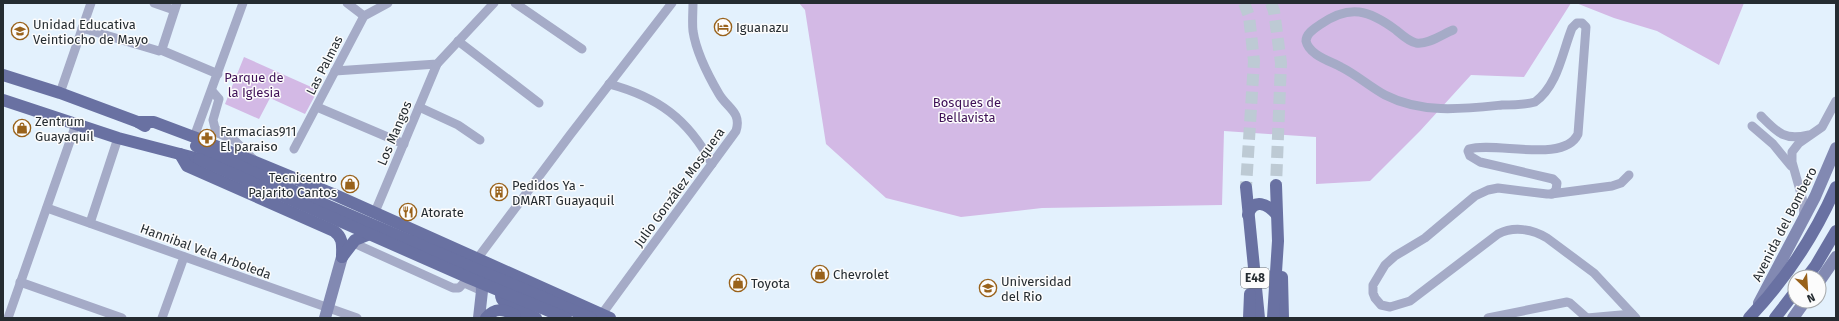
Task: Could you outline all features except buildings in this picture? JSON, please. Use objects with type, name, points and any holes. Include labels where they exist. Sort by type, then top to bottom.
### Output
[{"type":"main road","points":[[3,75],[60,93],[138,122],[150,129],[195,142],[258,164],[333,194],[518,276],[601,317]]},
{"type":"main road","points":[[3,100],[118,138],[199,159],[469,278],[566,318]]},
{"type":"main road","points":[[195,142],[305,196],[601,317]]},
{"type":"main road","name":"Avenida del Bombero","points":[[1752,315],[1804,219],[1836,148]]},
{"type":"main road","points":[[180,154],[187,166],[323,226],[339,235],[342,240],[342,257],[326,313]]},
{"type":"main road","name":"E48","points":[[1273,318],[1278,240],[1276,184]]},
{"type":"main road","name":"E48","points":[[1246,187],[1259,318]]},
{"type":"main road","name":"Avenida del Bombero","points":[[1752,315],[1790,268],[1816,226],[1836,188]]},
{"type":"main road","points":[[323,226],[334,221],[340,214],[340,203],[333,194]]},
{"type":"main road","points":[[1248,215],[1252,206],[1260,203],[1268,206],[1277,215]]},
{"type":"main road","points":[[342,257],[355,240],[372,233],[389,231],[418,232]]},
{"type":"main road","points":[[1813,269],[1836,231]]},
{"type":"main road","points":[[372,233],[385,236],[479,281]]},
{"type":"main road","points":[[1250,239],[1250,318]]},
{"type":"main road","points":[[1278,240],[1282,271],[1283,318]]},
{"type":"main road","points":[[1827,270],[1836,257]]},
{"type":"main road","points":[[477,259],[479,281],[479,318]]},
{"type":"main road","points":[[518,276],[507,280],[501,290],[502,299],[506,303],[536,318]]},
{"type":"main road","points":[[1775,318],[1787,302]]},
{"type":"main road","points":[[486,318],[492,312],[502,309],[521,318]]},
{"type":"main road","points":[[1793,318],[1799,309]]},
{"type":"street","points":[[60,93],[91,3]]},
{"type":"street","points":[[154,3],[175,7],[160,51]]},
{"type":"street","points":[[195,142],[243,3]]},
{"type":"street","points":[[347,3],[364,16],[388,3]]},
{"type":"street","name":"Los Mangos","points":[[375,212],[437,64],[494,3]]},
{"type":"street","points":[[515,3],[582,49]]},
{"type":"street","points":[[477,259],[672,3]]},
{"type":"street","name":"Julio González Mosquera","points":[[601,317],[736,131],[738,124],[734,112],[720,96],[706,71],[693,31],[693,3]]},
{"type":"street","points":[[1453,30],[1419,43],[1407,39],[1381,19],[1365,13],[1344,12],[1310,32],[1306,41],[1308,47],[1314,53],[1351,72],[1386,95],[1409,103],[1434,108],[1463,109],[1535,102],[1544,94],[1553,82],[1572,28],[1578,23],[1584,24],[1586,28],[1579,130],[1575,139],[1567,145],[1555,149],[1472,148],[1468,151],[1471,158],[1480,162],[1553,179],[1557,186],[1556,191],[1551,194]]},
{"type":"street","name":"Las Palmas","points":[[294,149],[364,16]]},
{"type":"street","points":[[82,28],[160,51],[218,74]]},
{"type":"street","points":[[458,41],[539,102]]},
{"type":"street","points":[[335,71],[437,64]]},
{"type":"street","points":[[609,84],[649,97],[674,114],[696,136],[712,164]]},
{"type":"street","points":[[212,91],[219,99],[213,120],[215,128],[220,134],[235,141],[258,164]]},
{"type":"street","points":[[1804,219],[1804,201],[1793,169],[1792,152],[1799,143],[1822,127],[1836,101]]},
{"type":"street","points":[[317,107],[404,144]]},
{"type":"street","points":[[419,107],[458,125],[480,140]]},
{"type":"street","points":[[1761,116],[1781,134],[1793,137],[1811,134]]},
{"type":"street","points":[[8,318],[76,124]]},
{"type":"street","points":[[1752,126],[1784,156],[1793,169]]},
{"type":"street","points":[[90,223],[118,138]]},
{"type":"street","points":[[1629,176],[1621,183],[1612,186],[1551,194],[1498,188],[1488,190],[1476,196],[1425,238],[1388,262],[1382,269],[1374,285],[1373,294],[1381,305],[1390,308],[1407,302],[1450,272],[1498,234],[1515,229],[1532,231],[1547,238],[1594,273],[1634,316]]},
{"type":"street","name":"Hannibal Vela Arboleda","points":[[47,208],[184,257],[326,313],[357,318]]},
{"type":"street","points":[[358,245],[453,288],[459,288],[464,284],[479,281]]},
{"type":"street","points":[[162,318],[184,257]]},
{"type":"street","points":[[464,284],[479,281]]},
{"type":"street","points":[[20,282],[122,318]]},
{"type":"street","points":[[1488,318],[1563,302],[1570,303],[1587,318],[1634,316]]},
{"type":"green space","name":"Bosques de Bellavista","points":[[799,3],[1571,3],[1524,77],[1471,75],[1420,131],[1370,181],[1316,184],[1316,137],[1224,131],[1222,205],[1042,208],[961,217],[886,198],[826,144],[805,10]]},
{"type":"green space","points":[[1576,3],[1744,3],[1719,65],[1657,31],[1614,18]]},
{"type":"green space","name":"Parque de la Iglesia","points":[[244,57],[318,90],[305,114],[270,98],[259,119],[225,104]]},
{"type":"tunnel","points":[[1244,3],[1249,16],[1254,61],[1246,187]]},
{"type":"tunnel","points":[[1271,3],[1274,11],[1281,63],[1276,185]]},
{"type":"place","name":"Iguanazu","points":[[723,27]]},
{"type":"place","name":"Unidad Educativa Veintiocho de Mayo","points":[[20,31]]},
{"type":"place","name":"Zentrum Guayaquil","points":[[22,128]]},
{"type":"place","name":"Farmacias911 El paraiso","points":[[207,138]]},
{"type":"place","name":"Tecnicentro Pajarito Cantos","points":[[350,184]]},
{"type":"place","name":"Pedidos Ya - DMART Guayaquil","points":[[499,192]]},
{"type":"place","name":"Atorate","points":[[408,212]]},
{"type":"place","name":"Chevrolet","points":[[820,274]]},
{"type":"place","name":"Toyota","points":[[738,283]]},
{"type":"place","name":"Universidad del Rio","points":[[988,288]]}]
